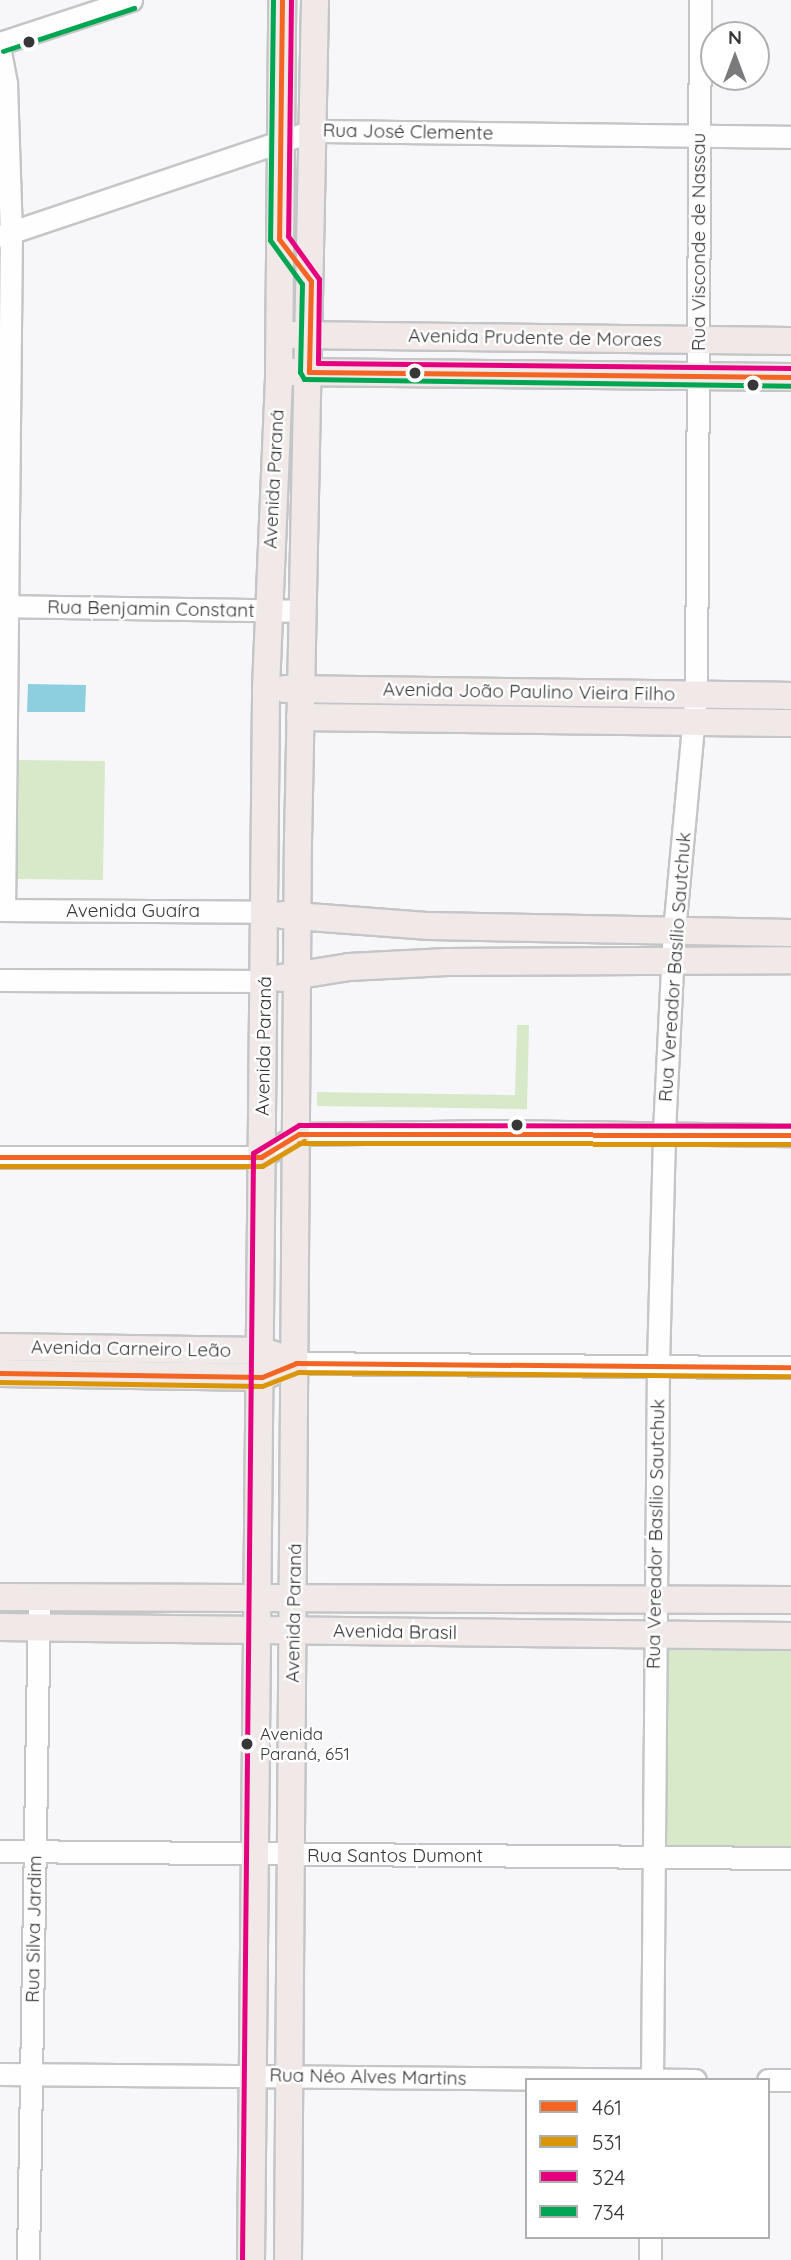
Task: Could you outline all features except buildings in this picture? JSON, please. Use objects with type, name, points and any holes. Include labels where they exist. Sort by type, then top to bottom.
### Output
[{"type":"main road","name":"Avenida Paraná","points":[[251,2260],[255,2076],[257,1600],[262,1364],[261,1157],[268,808],[266,688],[279,372],[282,0]]},
{"type":"main road","name":"Avenida Paraná","points":[[288,2260],[299,1134],[297,917],[302,560],[311,335],[315,2]]},
{"type":"main road","points":[[282,45],[315,2]]},
{"type":"main road","points":[[279,239],[311,281]]},
{"type":"main road","name":"Avenida Prudente de Moraes","points":[[279,335],[791,341]]},
{"type":"main road","name":"Avenida Prudente de Moraes","points":[[279,372],[791,377]]},
{"type":"main road","points":[[272,512],[302,560]]},
{"type":"main road","name":"Avenida João Paulino Vieira Filho","points":[[266,688],[791,695]]},
{"type":"main road","name":"Avenida João Paulino Vieira Filho","points":[[300,717],[791,723]]},
{"type":"main road","points":[[268,808],[298,842]]},
{"type":"main road","points":[[266,912],[297,917],[430,926],[791,933]]},
{"type":"main road","points":[[266,981],[298,975],[435,963],[791,960]]},
{"type":"main road","points":[[263,1073],[299,1041]]},
{"type":"main road","points":[[262,1241],[297,1283]]},
{"type":"main road","name":"Avenida Carneiro Leão","points":[[0,1347],[262,1364]]},
{"type":"main road","name":"Avenida Carneiro Leão","points":[[0,1373],[296,1363]]},
{"type":"main road","points":[[260,1475],[295,1442]]},
{"type":"main road","name":"Avenida Brasil","points":[[0,1597],[294,1601],[791,1600]]},
{"type":"main road","name":"Avenida Brasil","points":[[0,1628],[791,1636]]},
{"type":"main road","points":[[257,1731],[293,1679]]},
{"type":"main road","points":[[255,1908],[290,1952]]},
{"type":"main road","points":[[252,2233],[289,2187]]},
{"type":"street","points":[[0,43],[131,0]]},
{"type":"street","name":"Rua Visconde de Nassau","points":[[696,695],[700,0]]},
{"type":"street","points":[[0,52],[6,84],[2,910]]},
{"type":"street","name":"Rua José Clemente","points":[[6,234],[312,131],[791,137]]},
{"type":"street","name":"Rua Benjamin Constant","points":[[2,606],[302,611]]},
{"type":"street","name":"Rua Vereador Basílio Sautchuk","points":[[652,2078],[654,1634],[664,1132],[674,931],[696,695]]},
{"type":"street","name":"Avenida Guaíra","points":[[2,910],[266,912]]},
{"type":"street","points":[[0,979],[266,981]]},
{"type":"street","points":[[0,1157],[261,1157],[299,1134],[664,1132],[791,1135]]},
{"type":"street","points":[[296,1363],[791,1367]]},
{"type":"street","name":"Rua Silva Jardim","points":[[28,2260],[39,1598]]},
{"type":"street","name":"Rua Santos Dumont","points":[[0,1850],[256,1855],[791,1858]]},
{"type":"street","name":"Rua Néo Alves Martins","points":[[0,2074],[525,2079]]},
{"type":"street","points":[[770,2080],[791,2080]]},
{"type":"street","points":[[650,2239],[650,2260]]},
{"type":"green space","points":[[19,760],[105,761],[103,880],[17,879]]},
{"type":"green space","points":[[517,1025],[529,1025],[527,1109],[317,1106],[317,1092],[515,1095]]},
{"type":"green space","points":[[0,1604],[39,1604],[257,1622],[0,1621]]},
{"type":"green space","points":[[654,1634],[791,1636],[791,1858],[654,1858]]},
{"type":"water","points":[[28,684],[86,685],[85,712],[27,712]]},
{"type":"transit line","name":"734","points":[[273,0],[270,240],[302,284],[300,372],[304,379],[791,386]]},
{"type":"transit line","name":"461","points":[[282,0],[279,239],[311,281],[309,372],[791,377]]},
{"type":"transit line","name":"324","points":[[291,0],[288,236],[319,279],[318,363],[791,368]]},
{"type":"transit line","name":"734","points":[[3,51],[134,8]]},
{"type":"transit line","name":"324","points":[[242,2260],[253,1153],[299,1125],[791,1126]]},
{"type":"transit line","name":"461","points":[[299,1134],[791,1135]]},
{"type":"transit line","name":"461","points":[[0,1157],[261,1157],[299,1134]]},
{"type":"transit line","name":"531","points":[[0,1166],[262,1166],[304,1141]]},
{"type":"transit line","name":"531","points":[[299,1143],[791,1144]]},
{"type":"transit line","name":"461","points":[[0,1373],[262,1377],[296,1363],[791,1367]]},
{"type":"transit line","name":"531","points":[[0,1382],[262,1386],[298,1372],[791,1376]]},
{"type":"place","name":"Avenida Paraná, 651","points":[[247,1744]]}]
